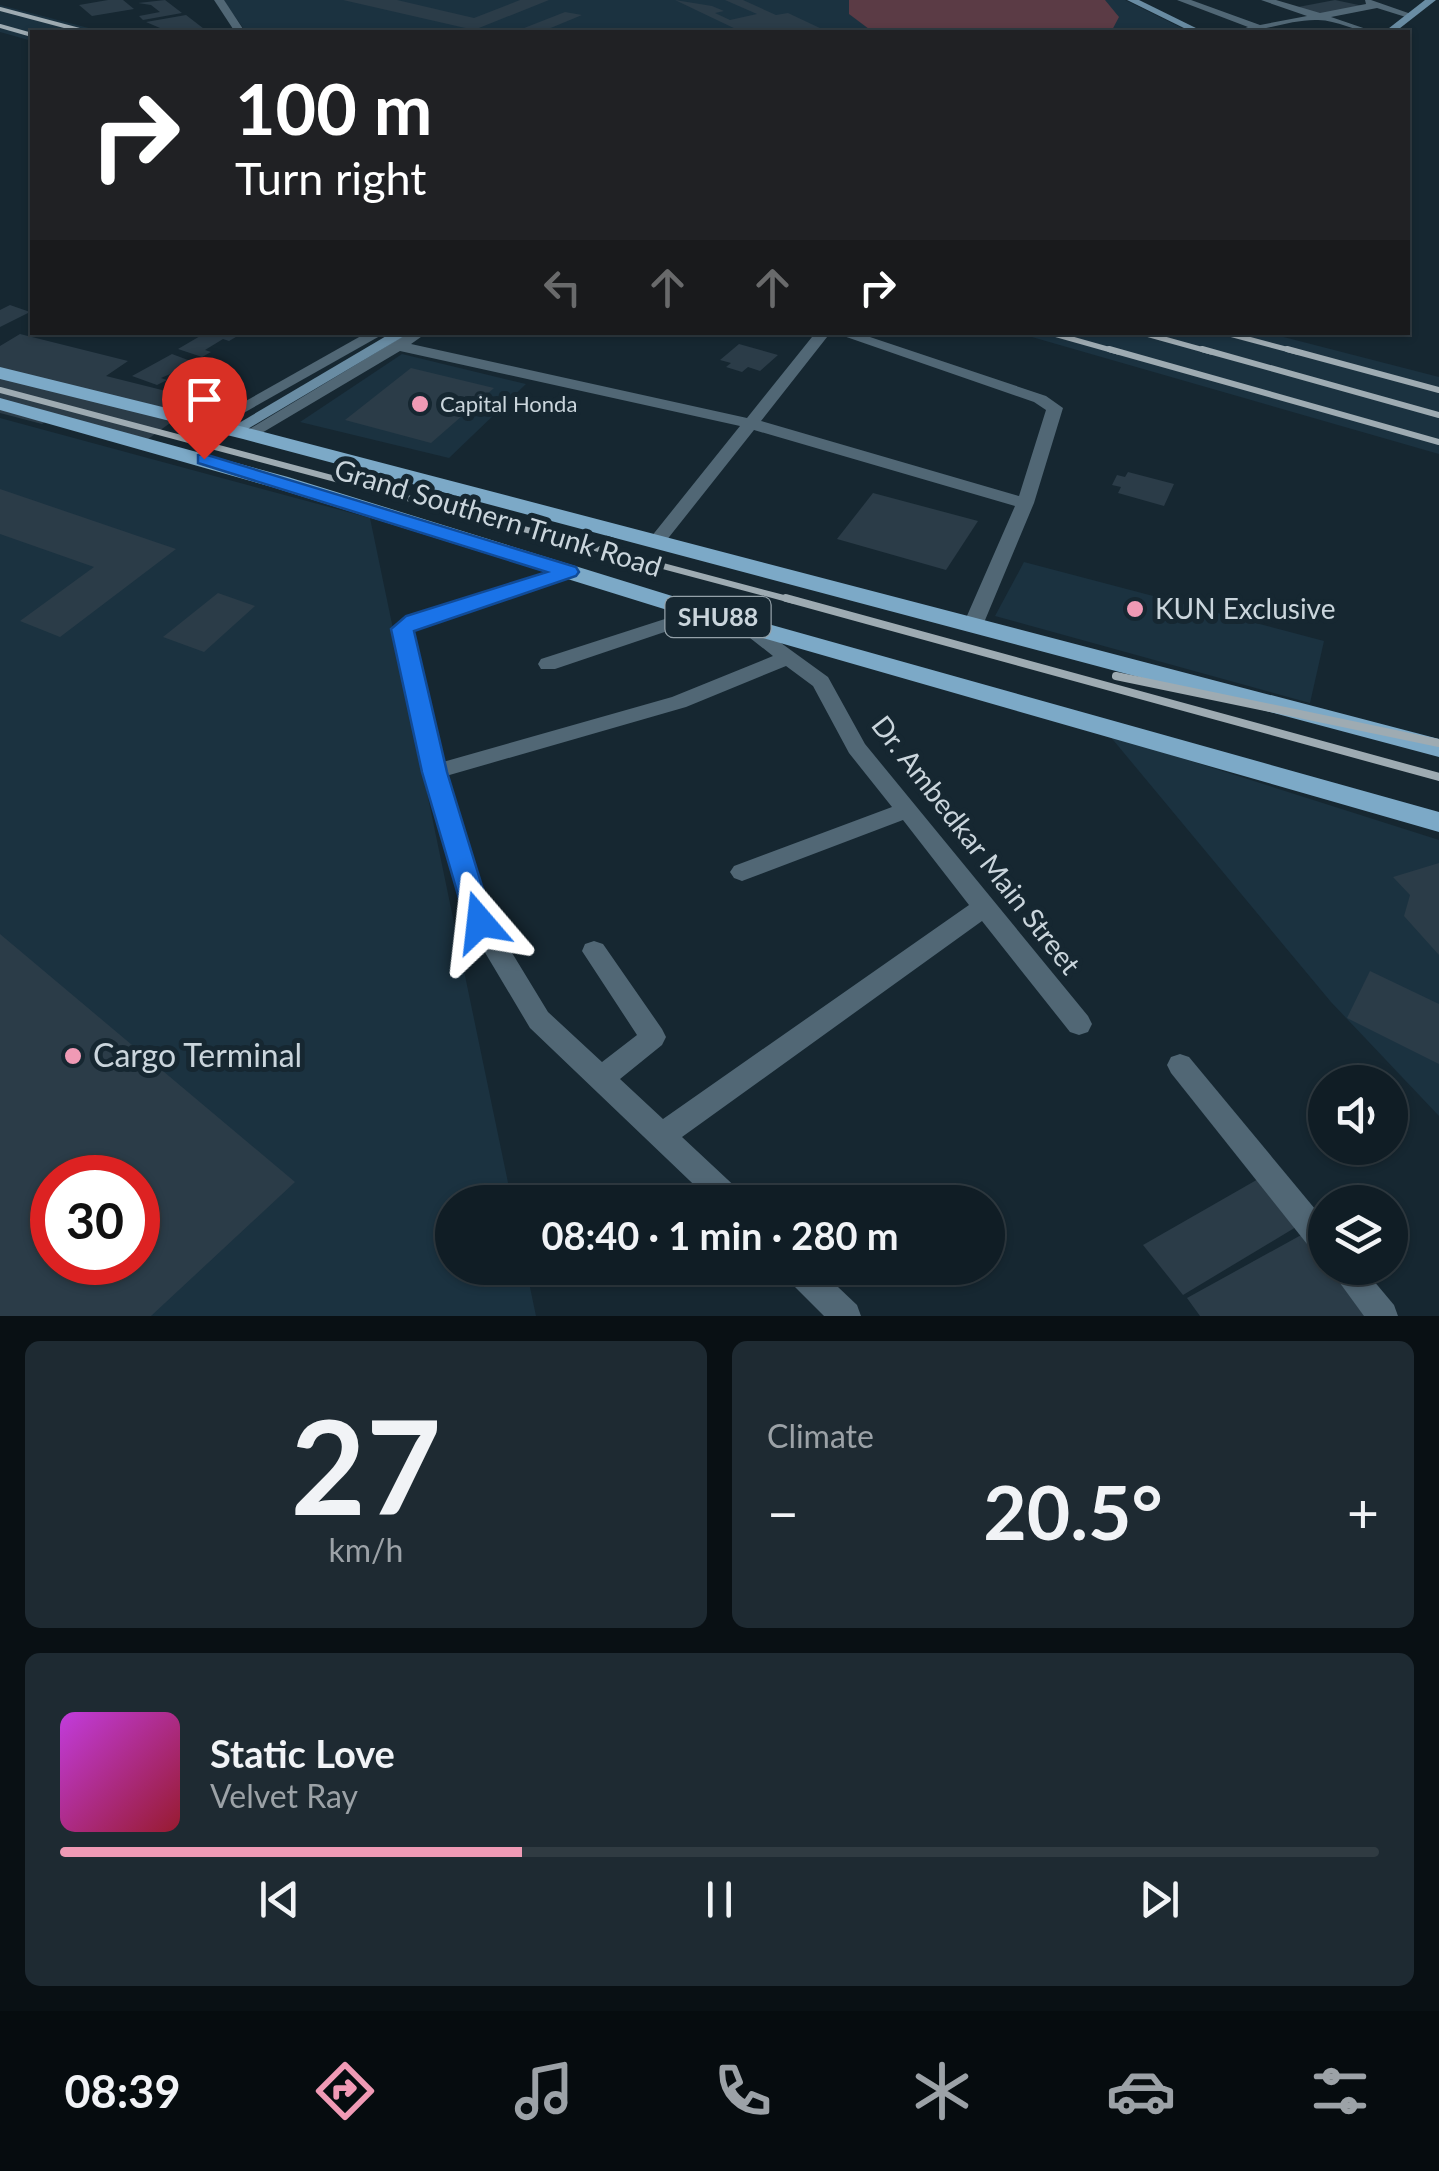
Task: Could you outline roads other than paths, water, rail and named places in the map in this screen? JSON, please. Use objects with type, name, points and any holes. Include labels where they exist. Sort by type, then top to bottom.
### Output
[{"type":"main road","name":"Grand Southern Trunk Road","points":[[0,373],[232,429],[1439,748]]},
{"type":"main road","name":"Grand Southern Trunk Road","points":[[0,404],[186,454],[702,613],[1439,822]]},
{"type":"street","points":[[219,0],[239,30]]},
{"type":"street","points":[[1132,0],[1196,30]]},
{"type":"street","points":[[1182,0],[1258,28]]},
{"type":"street","points":[[1266,0],[1364,30]]},
{"type":"street","points":[[1361,0],[1409,15]]},
{"type":"street","points":[[1391,30],[1431,0]]},
{"type":"street","points":[[1249,30],[1377,5]]},
{"type":"street","points":[[232,429],[375,335]]},
{"type":"street","points":[[656,542],[822,335]]},
{"type":"street","points":[[848,335],[1049,403],[1054,414],[1025,503],[973,625]]},
{"type":"street","points":[[232,429],[400,339],[752,424],[1025,503]]},
{"type":"street","points":[[569,572],[414,621],[402,629],[434,772],[480,922],[539,1020],[715,1185]]},
{"type":"street","points":[[548,664],[702,613]]},
{"type":"street","name":"Dr. Ambedkar Main Street","points":[[741,623],[820,682],[857,748],[1079,1024]]},
{"type":"street","points":[[434,772],[679,702],[786,658]]},
{"type":"street","points":[[742,872],[907,810]]},
{"type":"street","points":[[664,1134],[984,907]]},
{"type":"street","points":[[594,951],[653,1038],[601,1078]]},
{"type":"street","points":[[1180,1064],[1308,1223]]},
{"type":"street","points":[[815,1285],[846,1316]]},
{"type":"street","points":[[1358,1285],[1383,1316]]},
{"type":"railway","points":[[0,9],[79,30]]},
{"type":"railway","points":[[0,26],[30,34]]},
{"type":"railway","points":[[1058,335],[1118,352]]},
{"type":"railway","points":[[1150,335],[1211,352]]},
{"type":"railway","points":[[1233,335],[1297,352]]},
{"type":"railway","points":[[1109,349],[1439,442]]},
{"type":"railway","points":[[1202,349],[1439,415]]},
{"type":"railway","points":[[1287,349],[1439,390]]},
{"type":"railway","points":[[0,390],[795,601]]},
{"type":"railway","points":[[786,598],[1439,777]]},
{"type":"railway","points":[[1116,676],[1439,743]]},
{"type":"place","name":"Capital Honda","points":[[420,404]]},
{"type":"place","name":"KUN Exclusive","points":[[1135,609]]},
{"type":"place","name":"Cargo Terminal","points":[[73,1056]]}]
